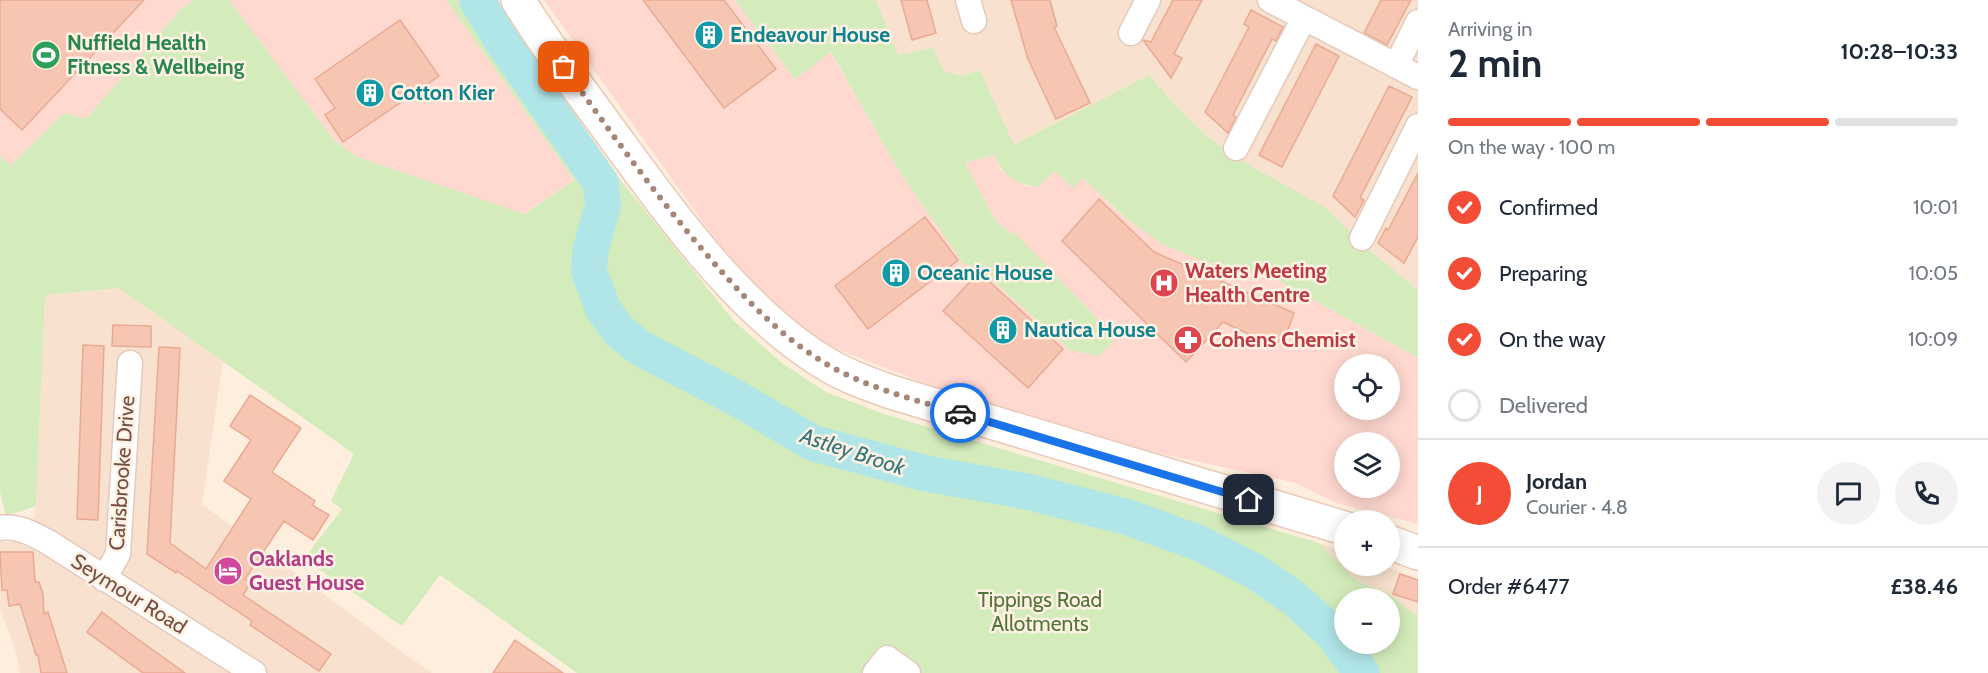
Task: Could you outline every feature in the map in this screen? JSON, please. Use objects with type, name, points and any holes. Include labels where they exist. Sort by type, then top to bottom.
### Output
[{"type":"street","points":[[518,0],[538,33],[653,189],[738,291],[782,332],[828,364],[850,377],[891,392],[1334,525]]},
{"type":"street","points":[[1131,33],[1148,0]]},
{"type":"street","points":[[1270,0],[1418,77]]},
{"type":"street","points":[[1236,148],[1304,18]]},
{"type":"street","points":[[1396,66],[1418,22]]},
{"type":"street","points":[[1362,238],[1418,126]]},
{"type":"street","name":"Carisbrooke Drive","points":[[104,579],[118,554],[130,363]]},
{"type":"street","name":"Seymour Road","points":[[0,528],[8,527],[29,532],[254,673]]},
{"type":"street","points":[[881,665],[908,673]]},
{"type":"shaded area","points":[[0,0],[194,0],[181,9],[86,119],[64,113],[11,165],[0,156]]},
{"type":"shaded area","points":[[228,0],[446,0],[574,180],[524,214],[357,157],[334,140]]},
{"type":"shaded area","points":[[544,0],[735,0],[795,79],[830,51],[899,171],[979,268],[1070,350],[1039,259],[1018,236],[1002,227],[992,214],[965,163],[994,155],[1001,170],[1026,186],[1038,187],[1055,171],[1083,177],[1126,219],[1205,262],[1269,275],[1418,358],[1418,524],[1400,519],[1400,510],[1363,510],[1336,503],[1296,483],[1140,449],[945,391],[826,345],[802,330],[751,283],[707,228]]},
{"type":"shaded area","points":[[876,0],[1418,0],[1418,290],[1361,243],[1207,136],[1149,75],[1014,145],[980,70],[961,76],[942,70],[933,48],[898,55]]},
{"type":"shaded area","points":[[120,288],[223,361],[202,504],[432,673],[20,673],[15,649],[0,608],[0,542],[29,542],[36,506],[45,295]]},
{"type":"shaded area","points":[[1319,543],[1334,548],[1334,558]]},
{"type":"shaded area","points":[[1400,572],[1418,578],[1418,617],[1400,603],[1400,588],[1374,588],[1352,576],[1400,576]]},
{"type":"green space","name":"Tippings Road Allotments","points":[[194,0],[229,0],[334,140],[357,157],[525,214],[574,180],[446,0],[497,0],[553,96],[733,320],[782,363],[826,392],[884,414],[1319,543],[1334,558],[1334,576],[1352,576],[1374,588],[1334,588],[1334,654],[1400,654],[1400,603],[1418,617],[1418,673],[577,673],[440,575],[402,626],[304,559],[342,509],[331,501],[354,454],[119,288],[45,295],[36,506],[6,516],[0,492],[0,156],[11,165],[64,113],[86,119],[181,9]]},
{"type":"green space","points":[[735,0],[876,0],[898,55],[933,48],[943,70],[961,76],[980,70],[1014,145],[1149,75],[1207,136],[1235,157],[1326,208],[1361,243],[1418,290],[1418,358],[1269,275],[1205,262],[1164,245],[1127,219],[1083,178],[1073,188],[1055,171],[1038,187],[1023,184],[1011,178],[1002,169],[994,155],[965,163],[992,214],[1002,227],[1018,236],[1116,338],[1099,356],[1070,350],[979,268],[963,263],[899,171],[831,52],[795,79]]},
{"type":"building","name":"Nuffield Health Fitness & Wellbeing","points":[[0,0],[144,0],[22,130],[0,109]]},
{"type":"building","name":"Endeavour House","points":[[643,0],[724,0],[776,69],[724,108]]},
{"type":"building","points":[[901,0],[927,0],[936,33],[912,40]]},
{"type":"building","points":[[1011,0],[1050,0],[1057,26],[1054,27],[1090,103],[1056,119],[1028,59]]},
{"type":"building","points":[[1173,0],[1202,0],[1174,54],[1182,58],[1171,78],[1143,40],[1151,42]]},
{"type":"building","points":[[1381,0],[1411,0],[1387,45],[1364,33]]},
{"type":"building","points":[[1251,10],[1283,27],[1276,41],[1272,39],[1233,115],[1236,117],[1228,133],[1205,112],[1249,27],[1244,24]]},
{"type":"building","name":"Cotton Kier","points":[[400,20],[439,76],[343,142],[325,115],[335,108],[315,79]]},
{"type":"building","points":[[1316,44],[1339,56],[1282,167],[1259,155]]},
{"type":"building","points":[[1389,86],[1412,97],[1360,198],[1364,200],[1355,217],[1333,196]]},
{"type":"building","points":[[1418,173],[1418,237],[1404,263],[1378,243],[1386,228],[1388,230]]},
{"type":"building","name":"Waters Meeting Health Centre","points":[[1099,199],[1154,252],[1294,313],[1288,330],[1275,346],[1223,322],[1186,362],[1062,241]]},
{"type":"building","name":"Oceanic House","points":[[925,217],[958,260],[868,329],[835,286]]},
{"type":"building","name":"Nautica House","points":[[979,272],[1063,349],[1028,388],[943,311]]},
{"type":"building","points":[[113,325],[151,326],[151,347],[112,346]]},
{"type":"building","points":[[83,345],[104,346],[98,520],[77,519]]},
{"type":"building","points":[[159,347],[180,348],[170,543],[206,569],[251,499],[224,481],[251,440],[230,426],[250,395],[301,428],[272,472],[315,501],[312,505],[329,515],[313,540],[284,521],[245,579],[251,583],[243,595],[331,654],[319,671],[250,625],[252,621],[177,571],[176,573],[147,554]]},
{"type":"building","points":[[0,552],[33,552],[35,582],[39,582],[43,594],[44,614],[48,612],[67,673],[41,673],[38,655],[36,655],[20,604],[9,606],[7,590],[2,590]]},
{"type":"building","points":[[1400,574],[1418,580],[1418,602],[1400,596],[1400,588],[1395,588]]},
{"type":"building","points":[[102,612],[185,673],[143,673],[87,632]]},
{"type":"building","points":[[515,640],[563,673],[493,673]]},
{"type":"waterway","name":"Astley Brook","points":[[477,0],[502,41],[601,183],[603,205],[590,252],[589,271],[603,309],[619,331],[640,348],[738,399],[813,443],[924,473],[1029,492],[1127,517],[1199,543],[1254,571],[1295,599],[1331,632],[1362,673]]},
{"type":"way so far","points":[[564,67],[670,212],[759,312],[805,350],[850,377],[960,413]]},
{"type":"place","name":"Endeavour House","points":[[709,35]]},
{"type":"place","name":"Nuffield Health Fitness & Wellbeing","points":[[46,55]]},
{"type":"place","name":"Cotton Kier","points":[[370,93]]},
{"type":"place","name":"Oceanic House","points":[[896,273]]},
{"type":"place","name":"Waters Meeting Health Centre","points":[[1164,283]]},
{"type":"place","name":"Nautica House","points":[[1003,330]]},
{"type":"place","name":"Cohens Chemist","points":[[1188,340]]},
{"type":"place","name":"Oaklands Guest House","points":[[228,571]]},
{"type":"route","points":[[960,413],[1249,500]]}]
